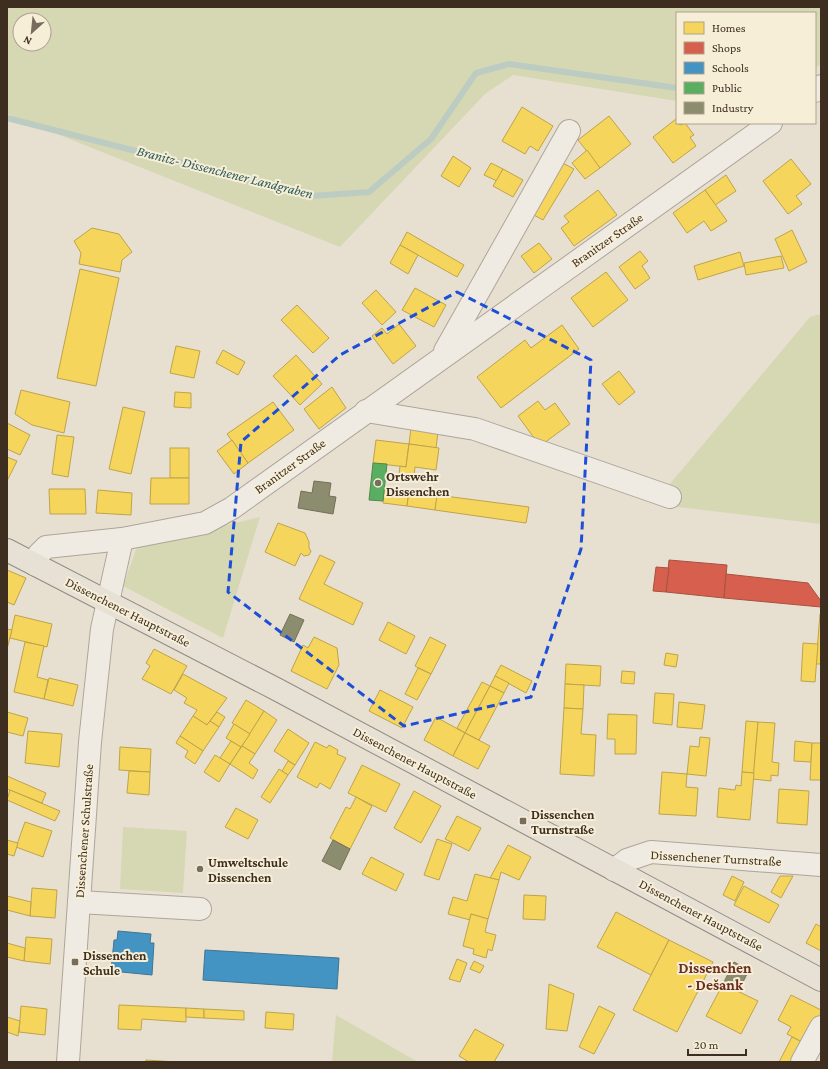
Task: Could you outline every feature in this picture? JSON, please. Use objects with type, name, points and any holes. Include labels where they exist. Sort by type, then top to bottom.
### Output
[{"type":"main road","name":"Dissenchener Hauptstraße","points":[[7,550],[107,601],[821,980]]},
{"type":"street","name":"Branitzer Straße","points":[[36,565],[39,554],[46,547],[122,539],[205,522],[232,508],[770,124]]},
{"type":"street","name":"Branitzer Straße","points":[[442,357],[569,131]]},
{"type":"street","points":[[366,411],[476,429],[670,497]]},
{"type":"street","points":[[107,601],[122,539]]},
{"type":"street","name":"Dissenchener Schulstraße","points":[[68,1062],[90,742],[102,629],[107,601]]},
{"type":"street","name":"Dissenchener Turnstraße","points":[[614,870],[627,860],[651,852],[821,865]]},
{"type":"street","points":[[79,902],[200,909]]},
{"type":"street","points":[[802,1062],[821,1027]]},
{"type":"highlighted area","points":[[457,292],[591,360],[581,549],[531,697],[404,726],[228,592],[241,442],[340,355]]},
{"type":"green space","points":[[7,7],[821,7],[821,64],[816,67],[816,12],[676,12],[676,101],[513,75],[485,94],[340,247],[7,114]]},
{"type":"green space","points":[[821,314],[821,524],[653,504],[810,317]]},
{"type":"green space","points":[[260,517],[223,638],[123,586],[137,547]]},
{"type":"green space","points":[[123,827],[187,831],[183,893],[120,889]]},
{"type":"green space","points":[[336,1015],[418,1062],[332,1062]]},
{"type":"building: Homes","points":[[522,107],[553,126],[538,151],[530,146],[525,154],[502,141]]},
{"type":"building: Homes","points":[[609,116],[631,144],[600,168],[578,140]]},
{"type":"building: Homes","points":[[676,119],[676,124],[686,124],[694,135],[690,137],[696,146],[673,163],[653,137]]},
{"type":"building: Homes","points":[[587,150],[600,168],[585,179],[572,163]]},
{"type":"building: Homes","points":[[453,156],[471,168],[459,187],[441,176]]},
{"type":"building: Homes","points":[[791,159],[811,184],[796,196],[802,204],[788,214],[763,181]]},
{"type":"building: Homes","points":[[561,162],[574,169],[543,220],[532,214]]},
{"type":"building: Homes","points":[[491,163],[503,169],[497,181],[484,175]]},
{"type":"building: Homes","points":[[503,169],[523,180],[513,197],[493,186]]},
{"type":"building: Homes","points":[[726,175],[736,191],[715,205],[705,190]]},
{"type":"building: Homes","points":[[598,190],[617,215],[574,246],[561,228],[569,222],[564,216]]},
{"type":"building: Homes","points":[[705,190],[727,221],[711,231],[704,221],[687,233],[673,213]]},
{"type":"building: Homes","points":[[92,228],[119,234],[132,252],[122,260],[120,272],[79,264],[81,253],[74,241]]},
{"type":"building: Homes","points":[[792,230],[807,262],[789,271],[775,239]]},
{"type":"building: Homes","points":[[407,232],[464,265],[457,277],[400,245]]},
{"type":"building: Homes","points":[[539,243],[552,259],[534,273],[521,256]]},
{"type":"building: Homes","points":[[400,245],[418,255],[408,274],[390,263]]},
{"type":"building: Homes","points":[[640,251],[648,261],[642,266],[650,278],[635,289],[619,267]]},
{"type":"building: Homes","points":[[740,252],[744,266],[698,280],[694,266]]},
{"type":"building: Homes","points":[[781,256],[784,268],[746,275],[744,263]]},
{"type":"building: Homes","points":[[80,269],[119,278],[96,386],[57,378]]},
{"type":"building: Homes","points":[[606,272],[628,300],[593,327],[571,298]]},
{"type":"building: Homes","points":[[415,288],[446,305],[434,327],[402,310]]},
{"type":"building: Homes","points":[[376,290],[396,312],[382,325],[362,303]]},
{"type":"building: Homes","points":[[297,305],[329,338],[313,353],[281,320]]},
{"type":"building: Homes","points":[[399,324],[416,346],[393,364],[372,336],[382,328],[387,334]]},
{"type":"building: Homes","points":[[562,325],[579,349],[501,408],[477,377],[525,340],[531,348]]},
{"type":"building: Homes","points":[[176,346],[200,351],[194,378],[170,373]]},
{"type":"building: Homes","points":[[223,350],[245,362],[238,375],[216,363]]},
{"type":"building: Homes","points":[[296,355],[322,384],[300,405],[273,376]]},
{"type":"building: Homes","points":[[619,371],[635,392],[619,405],[602,384]]},
{"type":"building: Homes","points":[[332,387],[346,408],[319,429],[304,409]]},
{"type":"building: Homes","points":[[21,390],[70,402],[64,433],[32,425],[15,414]]},
{"type":"building: Homes","points":[[175,392],[191,393],[191,408],[174,407]]},
{"type":"building: Homes","points":[[538,401],[545,410],[555,403],[570,424],[540,446],[518,416]]},
{"type":"building: Homes","points":[[273,402],[294,430],[248,463],[227,434]]},
{"type":"building: Homes","points":[[123,407],[145,412],[131,474],[109,469]]},
{"type":"building: Homes","points":[[7,423],[30,435],[20,455],[7,449]]},
{"type":"building: Homes","points":[[411,428],[438,432],[436,448],[409,444]]},
{"type":"building: Homes","points":[[57,435],[74,437],[68,477],[52,474]]},
{"type":"building: Homes","points":[[232,440],[248,463],[234,474],[217,451]]},
{"type":"building: Homes","points":[[376,440],[409,444],[406,467],[373,463]]},
{"type":"building: Homes","points":[[409,444],[439,448],[436,470],[415,467],[414,476],[399,474],[400,466],[406,467]]},
{"type":"building: Homes","points":[[170,448],[189,448],[189,478],[170,478]]},
{"type":"building: Homes","points":[[7,457],[17,461],[7,481]]},
{"type":"building: Homes","points":[[151,478],[189,478],[189,504],[150,504]]},
{"type":"building: Homes","points":[[384,488],[409,491],[407,506],[383,503]]},
{"type":"building: Homes","points":[[49,489],[85,489],[86,514],[50,514]]},
{"type":"building: Homes","points":[[98,490],[132,493],[131,515],[96,513]]},
{"type":"building: Homes","points":[[426,490],[438,492],[435,510],[407,506],[409,491],[425,493]]},
{"type":"building: Homes","points":[[437,495],[529,507],[526,523],[435,510]]},
{"type":"building: Homes","points":[[278,523],[305,533],[309,542],[309,548],[311,551],[309,555],[304,556],[301,553],[295,566],[265,552]]},
{"type":"building: Homes","points":[[320,555],[335,562],[324,584],[363,603],[353,625],[299,599]]},
{"type":"building: Homes","points":[[7,570],[26,578],[14,605],[7,602]]},
{"type":"building: Homes","points":[[820,614],[821,664],[816,664]]},
{"type":"building: Homes","points":[[15,615],[52,624],[47,647],[10,638]]},
{"type":"building: Homes","points":[[388,622],[415,636],[406,654],[379,640]]},
{"type":"building: Homes","points":[[7,629],[12,630],[7,649]]},
{"type":"building: Homes","points":[[314,637],[337,648],[339,665],[327,689],[291,671],[303,645],[308,648]]},
{"type":"building: Homes","points":[[430,637],[446,645],[431,674],[415,666]]},
{"type":"building: Homes","points":[[25,642],[44,646],[37,677],[48,680],[44,699],[14,692]]},
{"type":"building: Homes","points":[[803,643],[818,644],[815,682],[801,681]]},
{"type":"building: Homes","points":[[154,649],[187,666],[171,694],[142,679],[150,666],[146,663]]},
{"type":"building: Homes","points":[[666,653],[678,655],[676,667],[664,665]]},
{"type":"building: Homes","points":[[566,664],[601,666],[600,686],[565,684]]},
{"type":"building: Homes","points":[[501,665],[532,681],[526,693],[495,676]]},
{"type":"building: Homes","points":[[418,668],[431,674],[417,700],[405,694]]},
{"type":"building: Homes","points":[[622,671],[635,672],[634,684],[621,683]]},
{"type":"building: Homes","points":[[183,674],[227,698],[207,725],[193,716],[197,710],[184,703],[187,698],[174,690]]},
{"type":"building: Homes","points":[[495,676],[509,683],[504,693],[490,686]]},
{"type":"building: Homes","points":[[49,678],[78,685],[73,706],[44,699]]},
{"type":"building: Homes","points":[[482,682],[490,686],[465,733],[457,728]]},
{"type":"building: Homes","points":[[565,684],[584,685],[583,709],[564,708]]},
{"type":"building: Homes","points":[[490,686],[504,693],[479,740],[465,733]]},
{"type":"building: Homes","points":[[380,690],[413,707],[402,728],[369,711]]},
{"type":"building: Homes","points":[[655,693],[674,694],[672,725],[653,723]]},
{"type":"building: Homes","points":[[246,700],[264,711],[250,734],[232,723]]},
{"type":"building: Homes","points":[[679,702],[705,705],[702,729],[677,727]]},
{"type":"building: Homes","points":[[564,708],[583,709],[581,734],[596,735],[594,776],[560,774]]},
{"type":"building: Homes","points":[[264,711],[277,720],[255,754],[242,746]]},
{"type":"building: Homes","points":[[7,712],[28,718],[23,736],[7,732]]},
{"type":"building: Homes","points":[[217,712],[225,717],[219,727],[210,721]]},
{"type":"building: Homes","points":[[608,714],[637,715],[636,754],[615,754],[615,739],[607,739]]},
{"type":"building: Homes","points":[[193,716],[207,725],[210,721],[219,727],[203,751],[180,736]]},
{"type":"building: Homes","points":[[436,717],[465,733],[453,756],[424,740]]},
{"type":"building: Homes","points":[[746,721],[758,722],[754,773],[742,772]]},
{"type":"building: Homes","points":[[758,722],[775,723],[772,762],[779,763],[778,776],[771,775],[771,781],[753,779]]},
{"type":"building: Homes","points":[[234,724],[250,734],[241,747],[226,738]]},
{"type":"building: Homes","points":[[288,729],[309,743],[295,765],[274,751]]},
{"type":"building: Homes","points":[[28,731],[62,734],[59,767],[25,763]]},
{"type":"building: Homes","points":[[465,733],[490,746],[478,769],[453,756]]},
{"type":"building: Homes","points":[[180,736],[203,751],[195,764],[185,757],[188,751],[176,743]]},
{"type":"building: Homes","points":[[700,737],[710,738],[706,776],[687,774],[690,746],[699,747]]},
{"type":"building: Homes","points":[[231,741],[241,747],[230,764],[220,758]]},
{"type":"building: Homes","points":[[795,741],[812,743],[811,762],[794,761]]},
{"type":"building: Homes","points":[[315,742],[327,748],[329,745],[338,750],[337,754],[346,758],[330,789],[320,783],[317,788],[297,777]]},
{"type":"building: Homes","points":[[812,743],[821,743],[821,780],[810,780]]},
{"type":"building: Homes","points":[[242,746],[255,754],[249,763],[258,770],[253,779],[230,764]]},
{"type":"building: Homes","points":[[120,747],[151,749],[150,772],[119,770]]},
{"type":"building: Homes","points":[[215,755],[230,764],[219,782],[204,772]]},
{"type":"building: Homes","points":[[288,761],[295,765],[288,775],[282,771]]},
{"type":"building: Homes","points":[[362,765],[400,784],[386,812],[348,793]]},
{"type":"building: Homes","points":[[279,769],[288,775],[270,803],[261,797]]},
{"type":"building: Homes","points":[[129,771],[150,772],[149,795],[127,793]]},
{"type":"building: Homes","points":[[662,772],[687,774],[686,787],[698,788],[696,816],[659,814]]},
{"type":"building: Homes","points":[[742,772],[754,773],[750,820],[717,817],[719,788],[735,790],[736,785],[741,786]]},
{"type":"building: Homes","points":[[7,776],[46,793],[42,803],[7,789]]},
{"type":"building: Homes","points":[[779,789],[809,791],[807,825],[777,823]]},
{"type":"building: Homes","points":[[10,790],[60,811],[55,821],[7,800]]},
{"type":"building: Homes","points":[[414,791],[441,806],[421,843],[394,828]]},
{"type":"building: Homes","points":[[356,797],[372,806],[350,849],[330,838],[346,807],[350,809]]},
{"type":"building: Homes","points":[[236,808],[258,820],[248,839],[225,827]]},
{"type":"building: Homes","points":[[457,816],[481,828],[469,851],[445,839]]},
{"type":"building: Homes","points":[[25,822],[52,831],[43,857],[16,847]]},
{"type":"building: Homes","points":[[437,839],[452,844],[439,880],[424,875]]},
{"type":"building: Homes","points":[[7,840],[18,843],[14,856],[7,854]]},
{"type":"building: Homes","points":[[508,845],[531,857],[519,880],[501,872],[499,880],[490,878]]},
{"type":"building: Homes","points":[[371,857],[404,874],[396,891],[362,874]]},
{"type":"building: Homes","points":[[475,874],[499,880],[488,919],[471,914],[470,920],[448,914],[453,897],[467,901]]},
{"type":"building: Homes","points":[[732,876],[744,882],[735,901],[723,895]]},
{"type":"building: Homes","points":[[780,876],[793,876],[781,898],[771,892]]},
{"type":"building: Homes","points":[[744,886],[779,905],[769,923],[734,905]]},
{"type":"building: Homes","points":[[32,888],[57,890],[55,918],[30,916]]},
{"type":"building: Homes","points":[[524,895],[546,896],[545,920],[523,919]]},
{"type":"building: Homes","points":[[7,896],[31,902],[30,916],[7,910]]},
{"type":"building: Homes","points":[[616,912],[669,940],[651,975],[597,947]]},
{"type":"building: Homes","points":[[471,914],[488,919],[485,932],[496,935],[492,951],[488,949],[486,958],[473,954],[474,949],[463,946]]},
{"type":"building: Homes","points":[[816,924],[821,927],[821,951],[806,943]]},
{"type":"building: Homes","points":[[26,937],[52,939],[50,964],[24,961]]},
{"type":"building: Homes","points":[[669,940],[713,962],[677,1032],[633,1010]]},
{"type":"building: Homes","points":[[7,943],[25,948],[24,961],[7,957]]},
{"type":"building: Homes","points":[[457,959],[467,963],[460,982],[449,979]]},
{"type":"building: Homes","points":[[474,961],[484,966],[480,973],[470,969]]},
{"type":"building: Homes","points":[[549,984],[574,994],[567,1031],[546,1029]]},
{"type":"building: Homes","points":[[723,984],[758,1001],[741,1034],[706,1016]]},
{"type":"building: Homes","points":[[791,995],[821,1010],[821,1015],[806,1044],[787,1034],[791,1027],[778,1020]]},
{"type":"building: Homes","points":[[119,1005],[186,1008],[186,1022],[142,1019],[141,1030],[118,1029]]},
{"type":"building: Homes","points":[[21,1006],[47,1009],[45,1035],[19,1032]]},
{"type":"building: Homes","points":[[599,1006],[615,1014],[594,1054],[579,1047]]},
{"type":"building: Homes","points":[[186,1008],[204,1009],[204,1018],[186,1017]]},
{"type":"building: Homes","points":[[204,1009],[244,1011],[244,1020],[204,1018]]},
{"type":"building: Homes","points":[[266,1012],[294,1014],[293,1030],[265,1028]]},
{"type":"building: Homes","points":[[7,1017],[20,1021],[18,1036],[7,1032]]},
{"type":"building: Homes","points":[[475,1029],[504,1045],[494,1062],[469,1062],[459,1056]]},
{"type":"building: Homes","points":[[792,1037],[806,1044],[796,1062],[779,1062]]},
{"type":"building: Homes","points":[[146,1060],[177,1062],[145,1062]]},
{"type":"building: Shops","points":[[669,560],[727,565],[724,598],[666,592]]},
{"type":"building: Shops","points":[[656,567],[669,568],[666,592],[653,591]]},
{"type":"building: Shops","points":[[726,574],[808,583],[821,601],[821,607],[724,598]]},
{"type":"building: Schools","points":[[118,931],[151,934],[150,943],[154,943],[152,975],[111,971],[114,940],[117,940]]},
{"type":"building: Schools","points":[[205,950],[339,958],[337,989],[203,980]]},
{"type":"building: Public","points":[[373,463],[387,464],[383,501],[369,500]]},
{"type":"building: Industry","points":[[314,481],[331,483],[329,496],[336,497],[333,514],[298,508],[301,491],[312,493]]},
{"type":"building: Industry","points":[[290,614],[304,620],[294,642],[280,635]]},
{"type":"building: Industry","points":[[333,840],[350,849],[340,870],[322,861]]},
{"type":"building: Industry","points":[[734,962],[749,970],[741,986],[733,982],[730,987],[723,984]]},
{"type":"waterway","name":"Branitz- Dissenchener Landgraben","points":[[7,118],[311,196],[369,192],[431,139],[476,73],[509,64],[676,88]]},
{"type":"place","name":"Ortswehr Dissenchen","points":[[378,483]]},
{"type":"place","name":"Dissenchen Turnstraße","points":[[523,821]]},
{"type":"place","name":"Umweltschule Dissenchen","points":[[200,869]]},
{"type":"place","name":"Dissenchen Schule","points":[[75,962]]},
{"type":"district","name":"Dissenchen - Dešank","points":[[715,976]]}]
